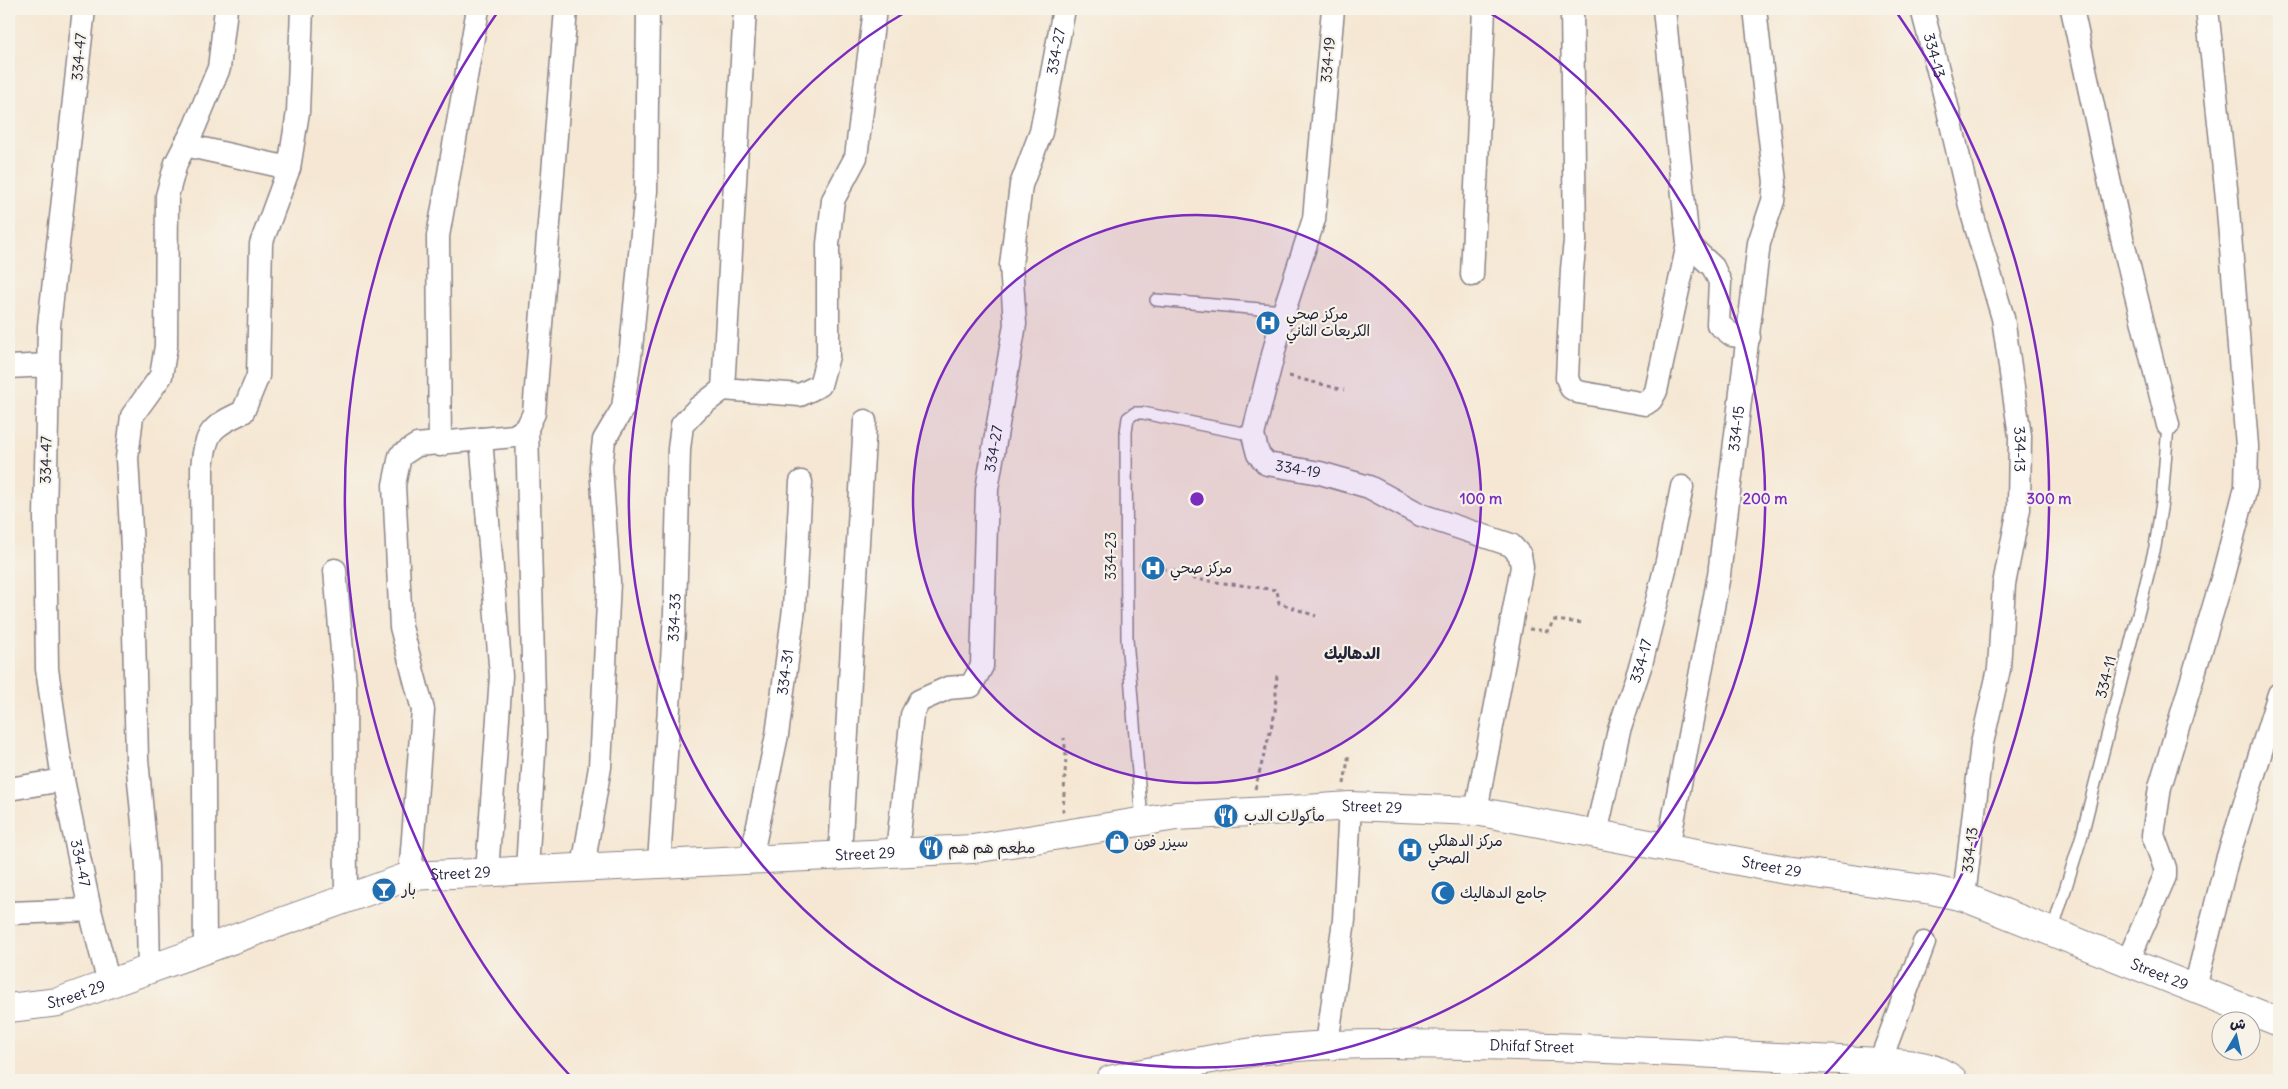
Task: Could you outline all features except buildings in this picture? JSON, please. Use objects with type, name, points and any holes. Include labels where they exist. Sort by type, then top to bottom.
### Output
[{"type":"street","name":"334-47","points":[[84,9],[49,326],[45,517],[47,669],[63,780],[90,910],[109,984]]},
{"type":"street","points":[[149,970],[147,866],[137,758],[132,547],[127,458],[132,416],[161,376],[166,346],[167,196],[176,162],[219,68],[226,9]]},
{"type":"street","points":[[205,950],[202,468],[205,444],[218,424],[243,412],[258,376],[261,244],[289,168],[298,112],[302,9]]},
{"type":"street","points":[[440,444],[438,236],[478,9]]},
{"type":"street","points":[[527,870],[535,736],[527,428],[534,412],[566,9]]},
{"type":"street","points":[[583,868],[600,767],[609,582],[601,466],[604,440],[623,408],[631,350],[646,191],[648,9]]},
{"type":"street","points":[[744,9],[723,389],[800,395],[820,385],[828,356],[828,244],[834,200],[856,157],[875,9]]},
{"type":"street","name":"334-27","points":[[897,852],[912,715],[919,701],[948,688],[971,686],[982,666],[987,489],[1015,324],[1011,265],[1021,185],[1041,132],[1064,9]]},
{"type":"street","name":"334-19","points":[[1333,9],[1314,219],[1284,311],[1252,435],[1258,454],[1267,464],[1320,473],[1369,487],[1421,515],[1511,545],[1520,555],[1522,567],[1512,626],[1476,811]]},
{"type":"street","points":[[1472,275],[1484,9]]},
{"type":"street","points":[[1572,9],[1575,241],[1567,378],[1571,388],[1593,396],[1636,404],[1645,404],[1651,400],[1656,391],[1688,244],[1664,9]]},
{"type":"street","name":"334-15","points":[[1668,848],[1719,575],[1759,243],[1773,201],[1775,182],[1755,9]]},
{"type":"street","name":"334-13","points":[[1922,9],[1944,92],[1971,210],[2003,318],[2020,436],[2018,509],[2004,584],[1999,669],[1982,743],[1964,897]]},
{"type":"street","points":[[2072,9],[2120,230],[2168,425]]},
{"type":"street","points":[[2127,963],[2165,876],[2165,868],[2152,835],[2160,787],[2222,579],[2246,487],[2247,446],[2227,198],[2207,9]]},
{"type":"street","points":[[185,145],[289,168]]},
{"type":"street","points":[[1688,244],[1713,267],[1720,282],[1718,324],[1732,335],[1749,337]]},
{"type":"street","points":[[9,367],[48,365]]},
{"type":"street","name":"334-33","points":[[658,864],[675,614],[679,450],[682,425],[698,408],[723,389]]},
{"type":"street","points":[[840,854],[864,421]]},
{"type":"street","points":[[410,876],[423,710],[402,627],[394,485],[400,456],[417,445],[514,436],[527,428]]},
{"type":"street","points":[[481,439],[501,676],[487,872]]},
{"type":"street","name":"334-31","points":[[751,859],[777,735],[794,609],[801,482]]},
{"type":"street","name":"334-17","points":[[1596,834],[1620,730],[1640,664],[1667,561],[1682,486]]},
{"type":"street","points":[[335,570],[345,685],[346,899]]},
{"type":"street","points":[[2195,988],[2227,860],[2279,694]]},
{"type":"street","points":[[9,789],[63,780]]},
{"type":"street","points":[[1326,1046],[1344,920],[1345,806]]},
{"type":"street","name":"Street 29","points":[[9,1008],[58,1002],[410,876],[973,849],[1176,816],[1345,806],[1476,811],[1786,870],[1932,890],[1964,897],[2279,1022]]},
{"type":"street","points":[[9,913],[90,910]]},
{"type":"street","points":[[1880,1062],[1924,943]]},
{"type":"street","name":"Dhifaf Street","points":[[1110,1080],[1216,1058],[1268,1050],[1326,1046],[1500,1046],[1880,1062],[1909,1064],[1936,1069],[1953,1080]]},
{"type":"lane","points":[[1156,300],[1284,311]]},
{"type":"lane","name":"334-23","points":[[1142,821],[1127,639],[1126,432],[1128,418],[1135,413],[1143,413],[1252,435]]},
{"type":"lane","name":"334-11","points":[[2052,932],[2082,835],[2155,547],[2162,502],[2168,425]]},
{"type":"path","points":[[1269,370],[1344,390]]},
{"type":"path","points":[[1126,562],[1187,573],[1194,579],[1277,590],[1279,603],[1316,616]]},
{"type":"path","points":[[1512,626],[1549,631],[1553,620],[1585,623]]},
{"type":"path","points":[[1251,812],[1258,775],[1275,713],[1277,673]]},
{"type":"path","points":[[1061,835],[1066,756],[1064,738]]},
{"type":"path","points":[[1345,806],[1349,753]]},
{"type":"place","name":"مركز صحي الكريعات الثاني","points":[[1268,323]]},
{"type":"place","name":"مركز صحي","points":[[1153,568]]},
{"type":"place","name":"مأكولات الدب","points":[[1226,816]]},
{"type":"place","name":"سيزر فون","points":[[1117,842]]},
{"type":"place","name":"مطعم هم هم","points":[[931,848]]},
{"type":"place","name":"مركز الدهلكي الصحي","points":[[1410,850]]},
{"type":"place","name":"بار","points":[[384,890]]},
{"type":"place","name":"جامع الدهاليك","points":[[1443,893]]},
{"type":"district","name":"الدهاليك","points":[[1352,653]]}]
